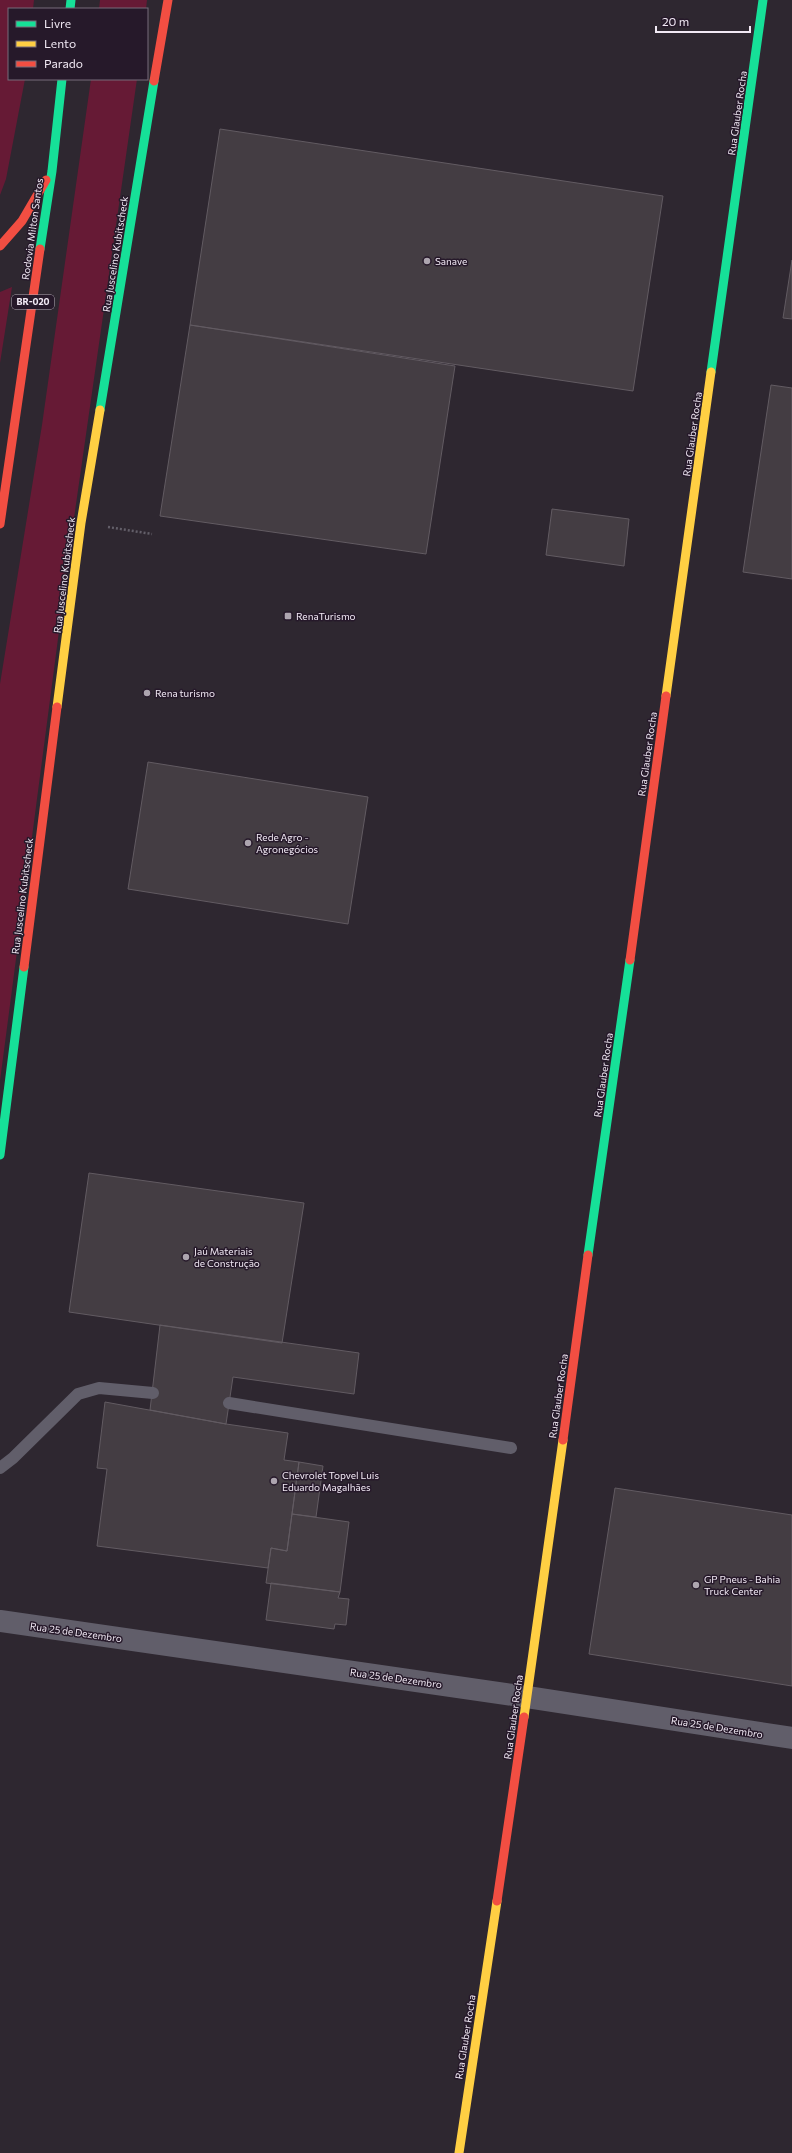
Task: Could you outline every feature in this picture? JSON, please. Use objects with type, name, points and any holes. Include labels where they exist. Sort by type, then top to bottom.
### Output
[{"type":"main road","name":"Rua Juscelino Kubitscheck","points":[[0,1155],[81,522],[168,0]]},
{"type":"main road","name":"Rua Glauber Rocha","points":[[459,2153],[527,1697],[764,0]]},
{"type":"main road","name":"Rodovia Milton Santos","points":[[0,524],[52,171],[62,80]]},
{"type":"main road","points":[[0,246],[22,221],[52,171]]},
{"type":"street","name":"Rua 25 de Dezembro","points":[[0,1621],[527,1697],[792,1738]]},
{"type":"lane","points":[[0,1468],[13,1458],[78,1394],[99,1388],[153,1393]]},
{"type":"lane","points":[[229,1403],[511,1448]]},
{"type":"path","points":[[81,522],[152,534]]},
{"type":"shaded area","points":[[0,0],[34,0],[33,8],[8,8],[8,80],[25,80],[6,179],[0,195]]},
{"type":"shaded area","points":[[100,0],[147,0],[146,8],[99,8]]},
{"type":"shaded area","points":[[91,80],[137,80],[72,532],[0,1081],[0,684],[42,425]]},
{"type":"shaded area","points":[[12,287],[0,363],[0,292]]},
{"type":"building","name":"Sanave","points":[[220,129],[663,196],[633,391],[190,325]]},
{"type":"building","points":[[792,260],[792,319],[783,318]]},
{"type":"building","points":[[190,325],[455,366],[426,554],[160,516]]},
{"type":"building","points":[[771,385],[792,388],[792,579],[743,572]]},
{"type":"building","points":[[552,509],[629,519],[624,566],[546,555]]},
{"type":"building","name":"Rede Agro - Agronegócios","points":[[148,762],[368,797],[348,924],[128,889]]},
{"type":"building","name":"Jaú Materiais de Construção","points":[[89,1173],[304,1203],[282,1343],[69,1312]]},
{"type":"building","points":[[160,1325],[359,1353],[354,1394],[233,1377],[226,1424],[150,1410]]},
{"type":"building","points":[[105,1402],[226,1424],[288,1433],[284,1460],[299,1462],[287,1551],[271,1548],[268,1568],[97,1546],[107,1469],[97,1468]]},
{"type":"building","points":[[299,1462],[323,1466],[316,1517],[292,1514]]},
{"type":"building","name":"GP Pneus - Bahia Truck Center","points":[[615,1488],[792,1515],[792,1686],[589,1654]]},
{"type":"building","points":[[292,1514],[349,1522],[340,1592],[266,1583],[271,1548],[287,1551]]},
{"type":"building","points":[[271,1583],[340,1592],[338,1598],[349,1599],[346,1625],[335,1624],[334,1629],[266,1620]]},
{"type":"traffic: fast","points":[[70,8],[71,0]]},
{"type":"traffic: fast","points":[[711,372],[763,0]]},
{"type":"traffic: fast","points":[[40,249],[52,171],[62,80]]},
{"type":"traffic: fast","points":[[100,410],[154,81]]},
{"type":"traffic: fast","points":[[588,1255],[630,960]]},
{"type":"traffic: fast","points":[[0,1155],[24,967]]},
{"type":"traffic: slow","points":[[666,696],[711,372]]},
{"type":"traffic: slow","points":[[57,707],[81,523],[100,410]]},
{"type":"traffic: slow","points":[[524,1717],[563,1440]]},
{"type":"traffic: slow","points":[[459,2153],[497,1901]]},
{"type":"traffic: jam","points":[[154,81],[168,0]]},
{"type":"traffic: jam","points":[[0,246],[22,221],[46,180]]},
{"type":"traffic: jam","points":[[0,524],[40,249]]},
{"type":"traffic: jam","points":[[630,960],[666,696]]},
{"type":"traffic: jam","points":[[24,967],[57,707]]},
{"type":"traffic: jam","points":[[563,1440],[588,1255]]},
{"type":"traffic: jam","points":[[497,1901],[524,1717]]},
{"type":"place","name":"Sanave","points":[[427,261]]},
{"type":"place","name":"RenaTurismo","points":[[288,616]]},
{"type":"place","name":"Rena turismo","points":[[147,693]]},
{"type":"place","name":"Rede Agro - Agronegócios","points":[[248,843]]},
{"type":"place","name":"Jaú Materiais de Construção","points":[[186,1257]]},
{"type":"place","name":"Chevrolet Topvel Luis Eduardo Magalhães","points":[[274,1481]]},
{"type":"place","name":"GP Pneus - Bahia Truck Center","points":[[696,1585]]}]
